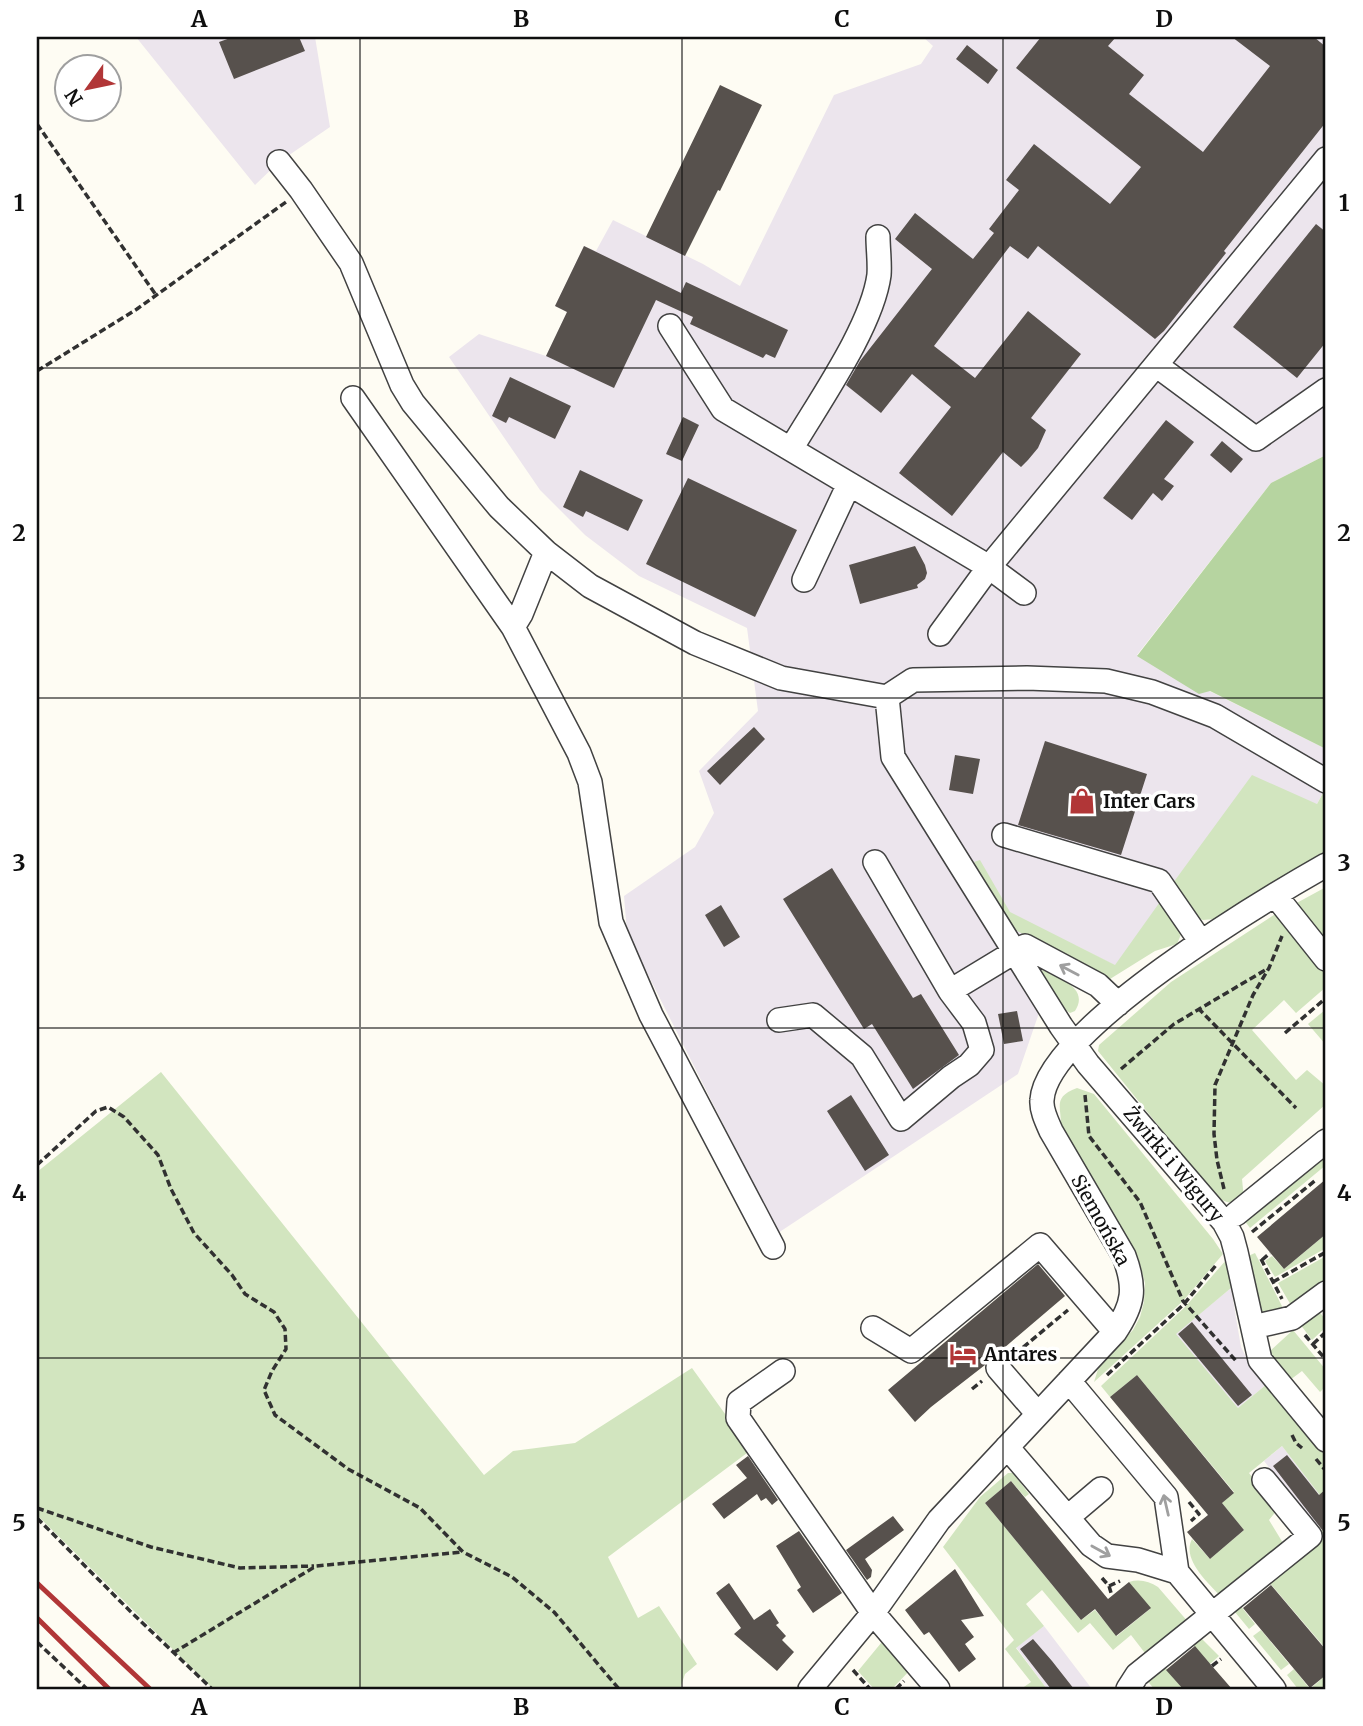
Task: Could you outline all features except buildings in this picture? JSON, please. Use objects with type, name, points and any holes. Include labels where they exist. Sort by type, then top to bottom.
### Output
[{"type":"street","points":[[940,634],[989,567],[1326,159]]},
{"type":"street","points":[[279,162],[302,190],[351,263],[402,384],[413,403],[499,507],[546,552],[590,586],[695,643],[781,678],[887,696],[913,680],[1027,678],[1106,681],[1152,692],[1215,716],[1326,780]]},
{"type":"street","points":[[791,449],[871,307],[879,274],[878,237]]},
{"type":"street","points":[[670,326],[723,409],[989,567],[1024,593]]},
{"type":"street","points":[[1156,365],[1256,439],[1326,390]]},
{"type":"street","points":[[353,398],[513,627],[579,753],[590,782],[611,922],[651,1015],[774,1247]]},
{"type":"street","points":[[804,580],[849,484]]},
{"type":"street","points":[[513,627],[546,552]]},
{"type":"street","name":"Żwirki i Wigury","points":[[887,696],[893,757],[1074,1045],[1224,1222],[1232,1237],[1260,1360],[1320,1448]]},
{"type":"street","points":[[1004,835],[1159,881],[1201,942]]},
{"type":"street","points":[[779,1020],[813,1015],[862,1056],[901,1119],[969,1065],[982,1050],[974,1023],[950,991],[876,862]]},
{"type":"street","name":"Siemońska","points":[[810,1689],[873,1613],[939,1520],[1115,1332],[1130,1305],[1130,1273],[1108,1228],[1051,1131],[1041,1100],[1056,1066],[1074,1045],[1118,1004],[1201,942],[1326,865]]},
{"type":"street","points":[[1275,895],[1326,959]]},
{"type":"street","points":[[950,991],[1025,946],[1098,985],[1118,1004]]},
{"type":"street","points":[[1236,1214],[1326,1141]]},
{"type":"street","points":[[873,1328],[911,1351],[1040,1245],[1115,1332]]},
{"type":"street","points":[[1253,1327],[1292,1318],[1326,1293]]},
{"type":"street","points":[[998,1368],[1037,1413]]},
{"type":"street","points":[[783,1371],[740,1402],[738,1418],[873,1613],[938,1689]]},
{"type":"street","points":[[1069,1381],[1166,1497],[1177,1572],[1274,1689]]},
{"type":"street","points":[[1007,1447],[1091,1545],[1107,1556],[1138,1560],[1177,1572]]},
{"type":"street","points":[[1136,1684],[1213,1615],[1310,1536],[1265,1480]]},
{"type":"street","points":[[1068,1517],[1101,1489]]},
{"type":"path","points":[[37,124],[156,295]]},
{"type":"path","points":[[37,371],[111,326],[302,190]]},
{"type":"path","points":[[1295,922],[1279,939],[1269,968],[1253,995],[1215,1085],[1213,1110],[1217,1160],[1225,1192],[1225,1205],[1236,1214],[1249,1235],[1267,1224],[1317,1178]]},
{"type":"path","points":[[1112,1076],[1174,1024],[1269,968]]},
{"type":"path","points":[[1284,1034],[1326,998]]},
{"type":"path","points":[[1198,1008],[1296,1108]]},
{"type":"path","points":[[1084,1086],[1089,1136],[1140,1202],[1184,1304],[1241,1366]]},
{"type":"path","points":[[37,1166],[96,1111],[108,1107],[124,1117],[158,1154],[194,1233],[232,1275],[245,1294],[274,1312],[285,1329],[286,1349],[264,1390],[275,1416],[348,1469],[420,1508],[463,1552],[512,1577],[554,1612],[619,1689]]},
{"type":"path","points":[[1308,1186],[1312,1191]]},
{"type":"path","points":[[1258,1252],[1292,1318],[1326,1360]]},
{"type":"path","points":[[1273,1282],[1326,1252]]},
{"type":"path","points":[[1262,1260],[1270,1253]]},
{"type":"path","points":[[1105,1377],[1184,1304],[1225,1255]]},
{"type":"path","points":[[972,1389],[1084,1297]]},
{"type":"path","points":[[1313,1344],[1326,1332]]},
{"type":"path","points":[[1289,1431],[1296,1443],[1305,1450]]},
{"type":"path","points":[[1320,1448],[1326,1471]]},
{"type":"path","points":[[37,1508],[151,1547],[240,1568],[316,1566],[463,1552]]},
{"type":"path","points":[[1199,1514],[1205,1517]]},
{"type":"path","points":[[37,1518],[212,1689]]},
{"type":"path","points":[[173,1653],[316,1566]]},
{"type":"path","points":[[1098,1573],[1109,1587],[1112,1596]]},
{"type":"path","points":[[1109,1587],[1124,1578]]},
{"type":"path","points":[[37,1642],[87,1689]]},
{"type":"path","points":[[1212,1666],[1222,1656]]},
{"type":"path","points":[[853,1670],[870,1689]]},
{"type":"path","points":[[896,1689],[907,1678]]},
{"type":"shaded area","points":[[136,37],[315,37],[330,127],[279,162],[255,185]]},
{"type":"shaded area","points":[[923,37],[1326,37],[1326,455],[1271,483],[1137,655],[1326,749],[1326,787],[1317,804],[1240,793],[1116,966],[1075,945],[1039,1013],[1018,1074],[778,1233],[627,933],[624,896],[695,847],[714,813],[699,771],[758,711],[747,628],[639,576],[585,535],[540,490],[449,357],[479,334],[546,356],[567,312],[555,306],[584,246],[596,251],[613,220],[703,264],[740,286],[834,95],[921,64],[933,46]]},
{"type":"shaded area","points":[[1231,1288],[1241,1347],[1267,1384],[1238,1408],[1175,1334]]},
{"type":"shaded area","points":[[1282,1446],[1326,1503],[1326,1518],[1316,1526],[1264,1461]]},
{"type":"shaded area","points":[[1044,1626],[1092,1689],[1047,1689],[1016,1647]]},
{"type":"green space","points":[[1326,455],[1326,749],[1210,691],[1199,694],[1137,656],[1271,483]]},
{"type":"green space","points":[[1252,775],[1317,804],[1323,793],[1326,795],[1326,854],[1215,919],[1203,920],[1198,918],[1173,883]]},
{"type":"green space","points":[[980,860],[1010,912],[1115,965],[1162,899],[1182,932],[1177,944],[1155,951],[1110,979],[1011,928],[974,862]]},
{"type":"green space","points":[[1326,887],[1326,945],[1293,905]]},
{"type":"green space","points":[[1277,913],[1326,973],[1326,987],[1296,1013],[1284,1000],[1252,1030],[1296,1080],[1307,1070],[1326,1086],[1326,1104],[1242,1179],[1244,1199],[1236,1202],[1223,1201],[1216,1197],[1098,1051],[1099,1045],[1171,982]]},
{"type":"green space","points":[[1042,970],[1070,984],[1075,990],[1079,1003],[1075,1011],[1070,1013],[1061,1007],[1040,973]]},
{"type":"green space","points":[[1325,1010],[1326,1012],[1326,1045],[1308,1024]]},
{"type":"green space","points":[[161,1072],[484,1475],[513,1451],[575,1443],[692,1368],[751,1450],[608,1557],[638,1618],[659,1606],[697,1664],[685,1674],[680,1689],[213,1689],[37,1515],[37,1172]]},
{"type":"green space","points":[[1077,1088],[1094,1094],[1223,1254],[1183,1301],[1094,1382],[1099,1366],[1133,1330],[1140,1317],[1145,1283],[1138,1257],[1061,1125],[1061,1099]]},
{"type":"green space","points":[[1322,1155],[1326,1156],[1326,1165],[1250,1228],[1244,1220]]},
{"type":"green space","points":[[1326,1234],[1326,1248],[1275,1277],[1265,1261],[1272,1256],[1284,1269]]},
{"type":"green space","points":[[1255,1253],[1287,1316],[1259,1319],[1248,1256]]},
{"type":"green space","points":[[1326,1256],[1326,1286],[1292,1307],[1278,1283]]},
{"type":"green space","points":[[1227,1259],[1231,1288],[1176,1334],[1238,1408],[1267,1384],[1326,1457],[1326,1503],[1282,1446],[1249,1473],[1277,1510],[1269,1520],[1283,1543],[1275,1557],[1223,1599],[1198,1571],[1190,1555],[1190,1547],[1192,1539],[1210,1559],[1244,1530],[1222,1503],[1234,1492],[1137,1375],[1110,1397],[1101,1386],[1186,1306]]},
{"type":"green space","points":[[1317,1309],[1326,1320],[1326,1327],[1312,1340],[1300,1324]]},
{"type":"green space","points":[[1293,1330],[1326,1370],[1326,1386],[1320,1392],[1302,1371],[1290,1380],[1271,1358],[1270,1351]]},
{"type":"green space","points":[[1008,1473],[1013,1473],[1029,1494],[1025,1497],[1011,1481],[985,1503],[1081,1620],[1095,1610],[1117,1636],[1150,1609],[1129,1582],[1140,1581],[1158,1587],[1189,1623],[1148,1657],[1131,1635],[1113,1650],[1090,1623],[1078,1633],[1042,1590],[1026,1604],[1044,1626],[1016,1648],[1047,1689],[1021,1689],[1031,1682],[1005,1649],[1014,1640],[943,1547],[980,1497]]},
{"type":"green space","points":[[1326,1527],[1326,1649],[1268,1581],[1240,1605],[1255,1624],[1249,1629],[1230,1606]]},
{"type":"green space","points":[[1261,1630],[1289,1664],[1281,1670],[1253,1636]]},
{"type":"green space","points":[[886,1637],[912,1668],[892,1689],[874,1689],[858,1671]]},
{"type":"green space","points":[[1201,1638],[1219,1656],[1210,1664],[1193,1645],[1166,1668],[1183,1689],[1154,1689],[1146,1679]]},
{"type":"green space","points":[[1294,1669],[1310,1689],[1298,1689],[1287,1675]]},
{"type":"green space","points":[[1326,1675],[1326,1689],[1310,1689]]},
{"type":"railway","points":[[37,1583],[150,1689]]},
{"type":"railway","points":[[37,1618],[109,1689]]},
{"type":"place","name":"Inter Cars","points":[[1082,801]]},
{"type":"place","name":"Antares","points":[[963,1354]]}]
